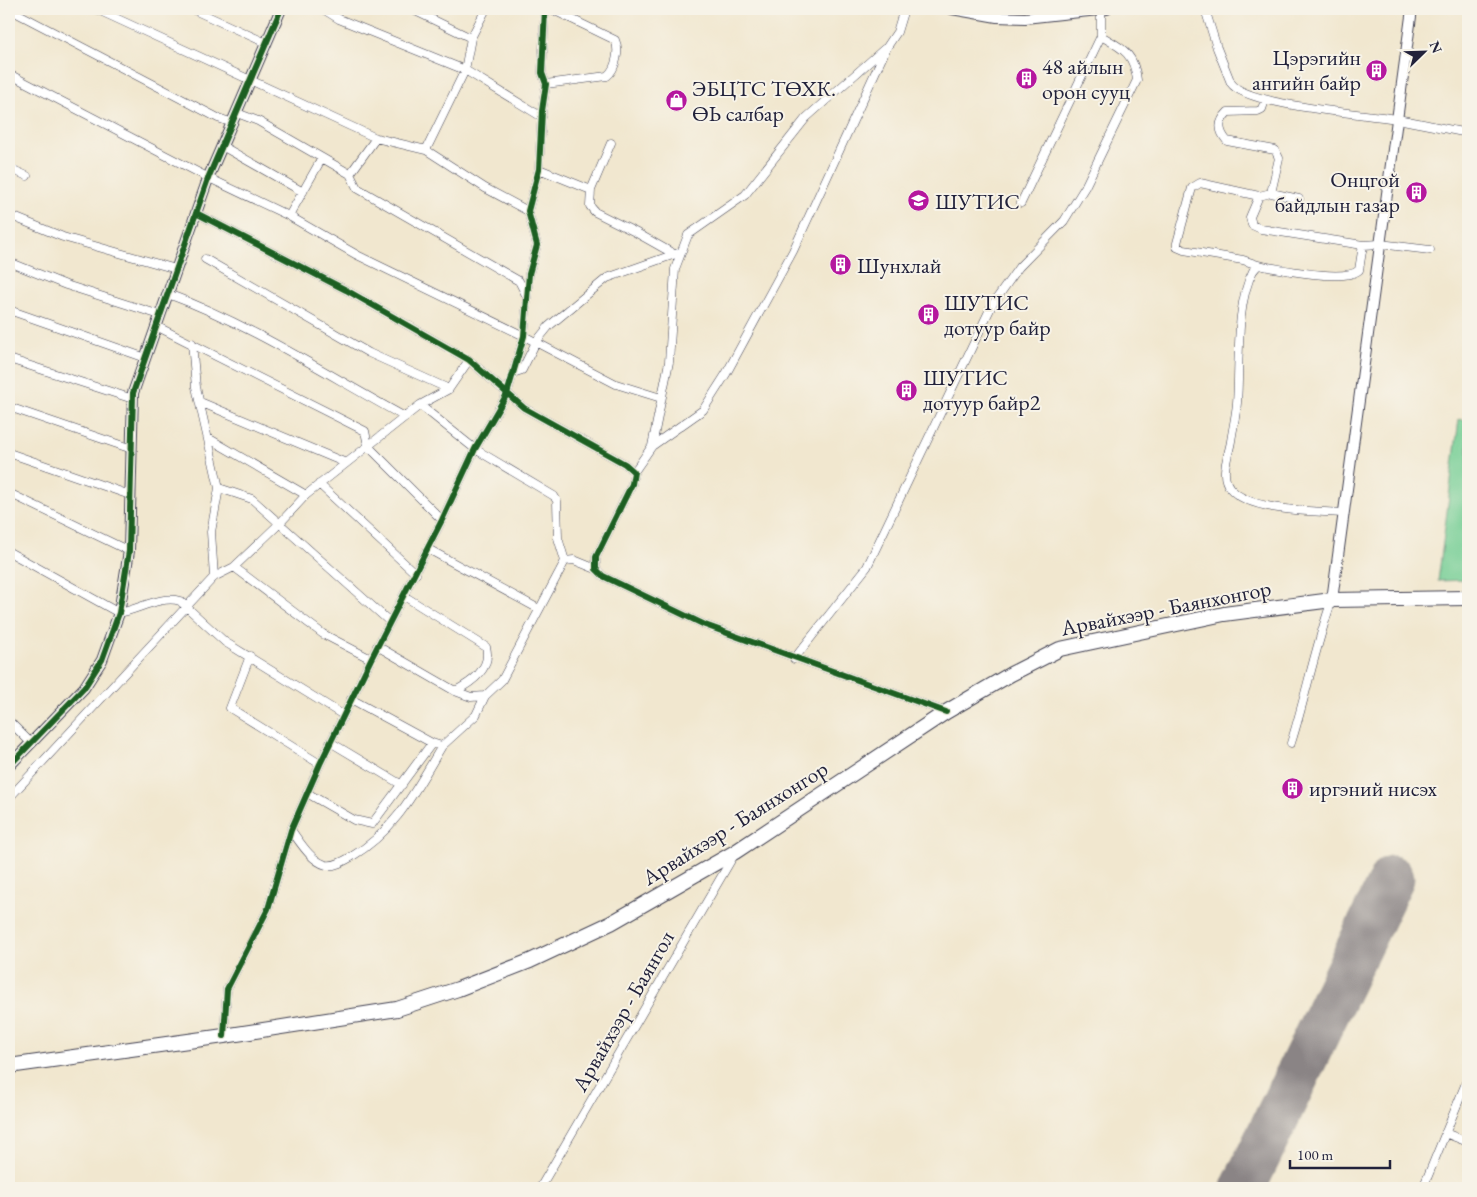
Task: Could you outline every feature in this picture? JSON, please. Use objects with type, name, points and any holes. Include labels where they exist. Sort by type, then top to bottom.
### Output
[{"type":"highway","name":"Арвайхээр - Баянхонгор","points":[[9,1066],[224,1036],[397,1008],[458,989],[530,961],[611,924],[735,852],[946,712],[1011,674],[1060,649],[1160,626],[1224,614],[1332,600],[1468,598]]},
{"type":"street","points":[[9,9],[218,118],[258,121],[350,174],[357,188],[519,282],[527,297]]},
{"type":"street","points":[[96,9],[376,138],[426,150],[485,188],[528,211]]},
{"type":"street","points":[[192,9],[266,43]]},
{"type":"street","points":[[9,766],[84,688],[102,660],[118,613],[128,551],[133,400],[156,326],[208,178],[281,9]]},
{"type":"street","points":[[323,9],[339,19],[465,70],[542,117]]},
{"type":"street","points":[[411,9],[471,38]]},
{"type":"street","points":[[426,150],[465,70],[471,38],[486,9]]},
{"type":"street","points":[[224,1036],[227,989],[268,909],[291,830],[307,793],[370,659],[416,574],[475,449],[507,394],[524,336],[529,274],[536,245],[528,211],[539,169],[546,84],[542,73],[545,9]]},
{"type":"street","points":[[546,84],[607,76],[611,73],[618,51],[615,40],[551,9]]},
{"type":"street","points":[[596,568],[596,557],[632,484],[634,472],[652,446],[703,410],[726,374],[793,251],[887,47],[897,32],[904,9]]},
{"type":"street","points":[[952,9],[997,17],[1025,18],[1103,9],[1101,36],[1021,203]]},
{"type":"street","points":[[1205,9],[1217,48],[1233,86],[1265,100],[1398,119],[1468,134]]},
{"type":"street","points":[[1291,743],[1300,715],[1322,626],[1332,600],[1412,9]]},
{"type":"street","points":[[794,659],[867,567],[992,305],[1019,267],[1064,221],[1085,187],[1137,80],[1136,67],[1131,57],[1122,48],[1101,36]]},
{"type":"street","points":[[652,446],[669,362],[675,268],[678,253],[688,236],[745,195],[806,118],[887,47]]},
{"type":"street","points":[[9,74],[208,178],[289,216],[357,255],[524,336],[616,384],[661,398]]},
{"type":"street","points":[[1265,100],[1262,109],[1258,111],[1228,112],[1220,119],[1219,125],[1222,135],[1227,141],[1275,150],[1279,158],[1271,193]]},
{"type":"street","points":[[350,174],[376,138]]},
{"type":"street","points":[[611,143],[592,190],[590,206],[594,212],[678,253]]},
{"type":"street","points":[[222,146],[303,192]]},
{"type":"street","points":[[289,216],[322,158]]},
{"type":"street","points":[[9,168],[27,176]]},
{"type":"street","points":[[539,169],[592,190]]},
{"type":"street","points":[[1299,199],[1271,193],[1259,196],[1200,183],[1192,188],[1176,242],[1177,247],[1184,250],[1244,260],[1258,265],[1311,273],[1351,275],[1359,270],[1363,245]]},
{"type":"street","points":[[1259,196],[1250,217],[1253,227],[1363,245],[1380,244],[1430,250]]},
{"type":"street","points":[[196,213],[346,290],[469,360],[524,408],[625,464],[634,472]]},
{"type":"street","points":[[9,215],[63,237],[176,269]]},
{"type":"street","points":[[513,373],[522,370],[536,342],[549,326],[607,278],[678,253]]},
{"type":"street","points":[[205,259],[369,354],[449,388]]},
{"type":"street","points":[[9,262],[66,285],[160,315]]},
{"type":"street","points":[[1258,265],[1251,275],[1241,318],[1237,405],[1225,471],[1226,481],[1239,497],[1248,501],[1296,510],[1344,513]]},
{"type":"street","points":[[168,294],[194,304],[254,334],[405,417]]},
{"type":"street","points":[[9,310],[146,358]]},
{"type":"street","points":[[156,326],[365,431],[368,446],[442,520]]},
{"type":"street","points":[[192,343],[196,386],[219,488],[211,532],[214,578]]},
{"type":"street","points":[[9,359],[133,400]]},
{"type":"street","points":[[9,798],[186,605],[214,578],[234,566],[280,524],[306,495],[319,484],[420,405],[449,388],[469,360]]},
{"type":"street","points":[[200,402],[346,463]]},
{"type":"street","points":[[291,830],[306,850],[324,864],[331,865],[346,860],[393,824],[442,746],[476,715],[485,696],[502,680],[565,561],[558,538],[557,501],[554,496],[475,449],[420,405]]},
{"type":"street","points":[[9,407],[132,449]]},
{"type":"street","points":[[208,438],[306,495]]},
{"type":"street","points":[[9,452],[130,495]]},
{"type":"street","points":[[319,484],[416,574]]},
{"type":"street","points":[[219,488],[252,499],[390,622]]},
{"type":"street","points":[[9,493],[128,551]]},
{"type":"street","points":[[428,549],[539,609]]},
{"type":"street","points":[[9,552],[118,613],[170,599],[186,605],[225,642],[343,715]]},
{"type":"street","points":[[565,561],[574,560],[596,568],[603,576],[705,625],[794,659],[946,712]]},
{"type":"street","points":[[234,566],[323,634],[370,659]]},
{"type":"street","points":[[404,596],[486,647],[486,657],[480,674],[470,684],[454,691]]},
{"type":"street","points":[[377,646],[454,691],[471,697],[485,696]]},
{"type":"street","points":[[250,656],[230,708],[320,764]]},
{"type":"street","points":[[351,699],[432,743],[442,746]]},
{"type":"street","points":[[9,721],[32,744]]},
{"type":"street","points":[[330,742],[402,785]]},
{"type":"street","points":[[307,793],[354,820],[372,824],[432,743]]},
{"type":"street","name":"Арвайхээр - Баянгол","points":[[540,1188],[735,852]]},
{"type":"street","points":[[1422,1188],[1468,1078]]},
{"type":"street","points":[[1445,1133],[1468,1142]]},
{"type":"green space","points":[[1459,419],[1468,421],[1468,580],[1438,581]]},
{"type":"runway","points":[[1243,1188],[1392,878]]},
{"type":"cycle path","points":[[9,766],[84,688],[102,660],[119,613],[129,551],[133,393],[209,176],[281,9]]},
{"type":"cycle path","points":[[224,1036],[227,989],[268,909],[291,830],[320,764],[442,520],[475,449],[507,394],[524,336],[529,274],[537,245],[528,211],[539,169],[542,111],[546,84],[542,73],[545,9]]},
{"type":"cycle path","points":[[196,213],[346,290],[469,360],[524,408],[625,464],[634,472],[632,484],[596,557],[596,569],[603,576],[705,625],[946,712]]},
{"type":"place","name":"Цэрэгийн ангийн байр","points":[[1377,70]]},
{"type":"place","name":"48 айлын орон сууц","points":[[1026,79]]},
{"type":"place","name":"ЭБЦТС ТӨХК. ӨЬ салбар","points":[[676,101]]},
{"type":"place","name":"Онцгой байдлын газар","points":[[1416,192]]},
{"type":"place","name":"ШУТИС","points":[[919,201]]},
{"type":"place","name":"Шунхлай","points":[[841,265]]},
{"type":"place","name":"ШУТИС дотуур байр","points":[[928,315]]},
{"type":"place","name":"ШУТИС дотуур байр2","points":[[907,390]]},
{"type":"place","name":"иргэний нисэх","points":[[1293,788]]}]
